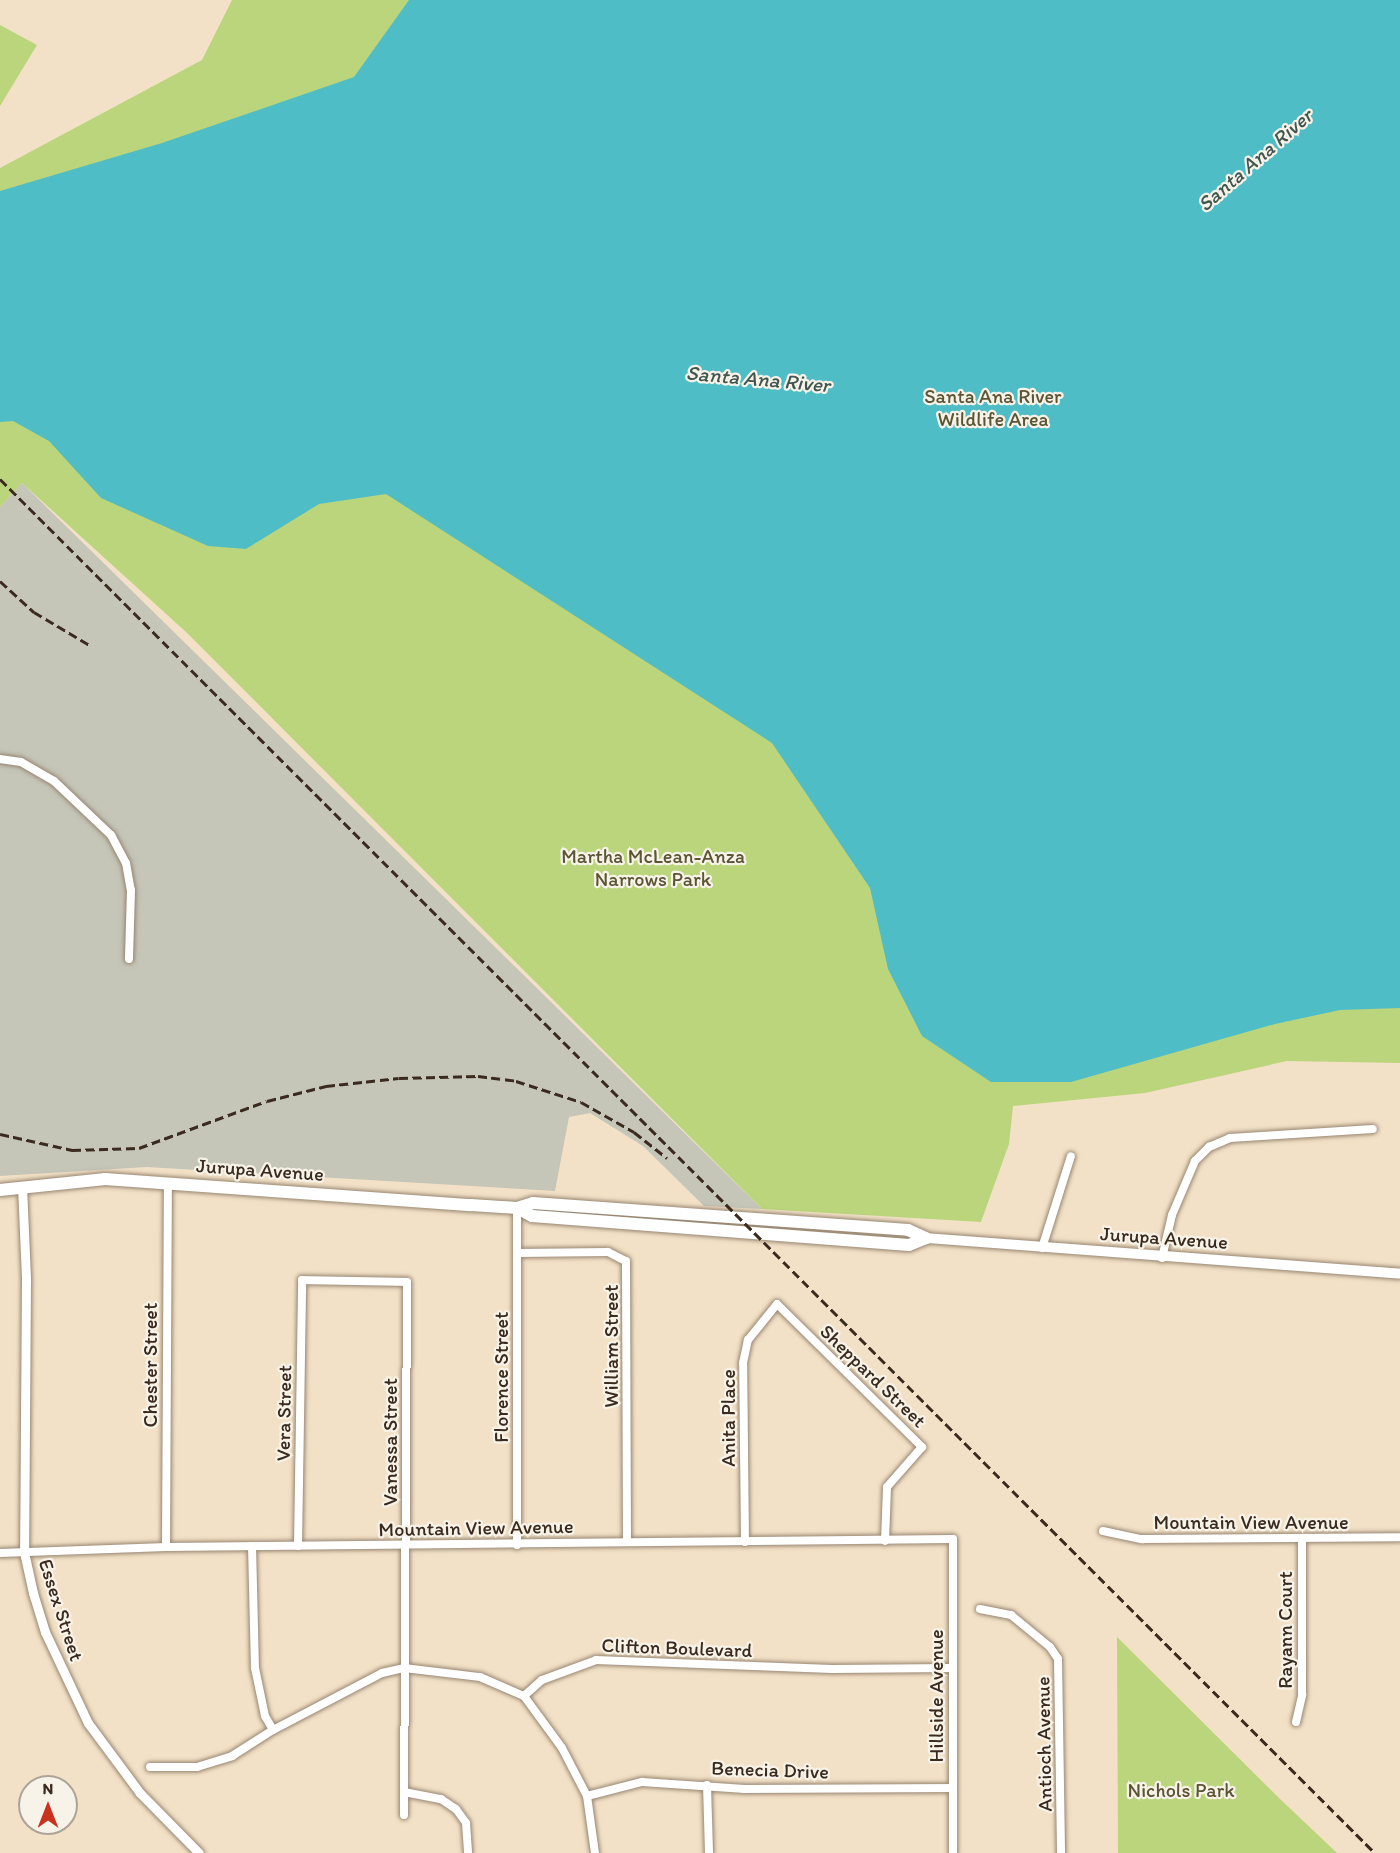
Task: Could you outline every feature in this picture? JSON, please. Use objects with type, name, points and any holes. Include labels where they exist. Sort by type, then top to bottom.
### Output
[{"type":"main road","name":"Jurupa Avenue","points":[[0,1190],[105,1179],[517,1209],[532,1216],[909,1245],[926,1238],[1162,1258],[1400,1274]]},
{"type":"street","points":[[0,759],[21,762],[54,781],[111,835],[126,863],[131,890],[129,959]]},
{"type":"street","points":[[1162,1258],[1172,1215],[1195,1161],[1209,1147],[1230,1138],[1373,1130]]},
{"type":"street","points":[[1042,1248],[1071,1156]]},
{"type":"street","name":"Chester Street","points":[[166,1547],[168,1183]]},
{"type":"street","name":"Essex Street","points":[[22,1186],[24,1552],[45,1632],[88,1723],[140,1793],[199,1853]]},
{"type":"street","name":"Florence Street","points":[[517,1209],[517,1545]]},
{"type":"street","name":"William Street","points":[[517,1253],[608,1252],[626,1261],[627,1542]]},
{"type":"street","name":"Vanessa Street","points":[[302,1280],[407,1282],[404,1815]]},
{"type":"street","name":"Vera Street","points":[[298,1546],[302,1280]]},
{"type":"street","name":"Sheppard Street","points":[[777,1304],[922,1447],[887,1487],[885,1541]]},
{"type":"street","name":"Anita Place","points":[[746,1542],[743,1363],[748,1340],[777,1304]]},
{"type":"street","name":"Mountain View Avenue","points":[[1103,1531],[1142,1539],[1400,1537]]},
{"type":"street","name":"Mountain View Avenue","points":[[0,1552],[166,1547],[953,1539]]},
{"type":"street","name":"Hillside Avenue","points":[[953,1539],[953,1853]]},
{"type":"street","name":"Rayann Court","points":[[1296,1722],[1302,1695],[1302,1539]]},
{"type":"street","points":[[252,1546],[255,1668],[265,1716],[273,1730]]},
{"type":"street","name":"Antioch Avenue","points":[[980,1609],[1011,1615],[1050,1647],[1058,1659],[1061,1853]]},
{"type":"street","name":"Clifton Boulevard","points":[[524,1696],[542,1680],[596,1660],[809,1668],[952,1668]]},
{"type":"street","points":[[150,1767],[197,1767],[220,1760],[382,1673],[404,1668],[480,1677],[524,1696],[562,1748],[587,1796],[595,1853]]},
{"type":"street","name":"Benecia Drive","points":[[587,1796],[642,1782],[755,1789],[953,1788]]},
{"type":"street","points":[[707,1785],[709,1853]]},
{"type":"street","points":[[404,1792],[441,1799],[456,1809],[466,1823],[468,1853]]},
{"type":"shaded area","points":[[22,483],[762,1209],[704,1206],[643,1146],[590,1113],[569,1117],[555,1191],[147,1167],[0,1176],[0,507]]},
{"type":"green space","name":"Santa Ana River","points":[[232,0],[1400,0],[1400,1063],[1287,1061],[1145,1093],[1013,1106],[1009,1144],[981,1222],[762,1209],[186,632],[22,483],[0,507],[0,168],[202,60]]},
{"type":"green space","points":[[0,25],[37,45],[0,106]]},
{"type":"green space","name":"Nichols Park","points":[[1117,1637],[1279,1798],[1337,1853],[1118,1853]]},
{"type":"water","name":"Santa Ana River","points":[[409,0],[1400,0],[1400,1008],[1340,1010],[1275,1024],[1071,1082],[991,1082],[922,1036],[888,969],[870,888],[772,743],[386,494],[319,504],[246,549],[208,546],[101,498],[49,441],[13,421],[0,422],[0,191],[162,143],[354,77]]},
{"type":"railway","points":[[0,479],[1375,1853]]},
{"type":"railway","points":[[0,581],[34,612],[91,646]]},
{"type":"railway","points":[[0,1134],[72,1150],[139,1148],[267,1101],[326,1086],[399,1078],[478,1076],[516,1081],[581,1102],[634,1132],[667,1158]]},
{"type":"park label","name":"Santa Ana River Wildlife Area","points":[[993,408]]},
{"type":"park label","name":"Martha McLean-Anza Narrows Park","points":[[653,868]]}]
